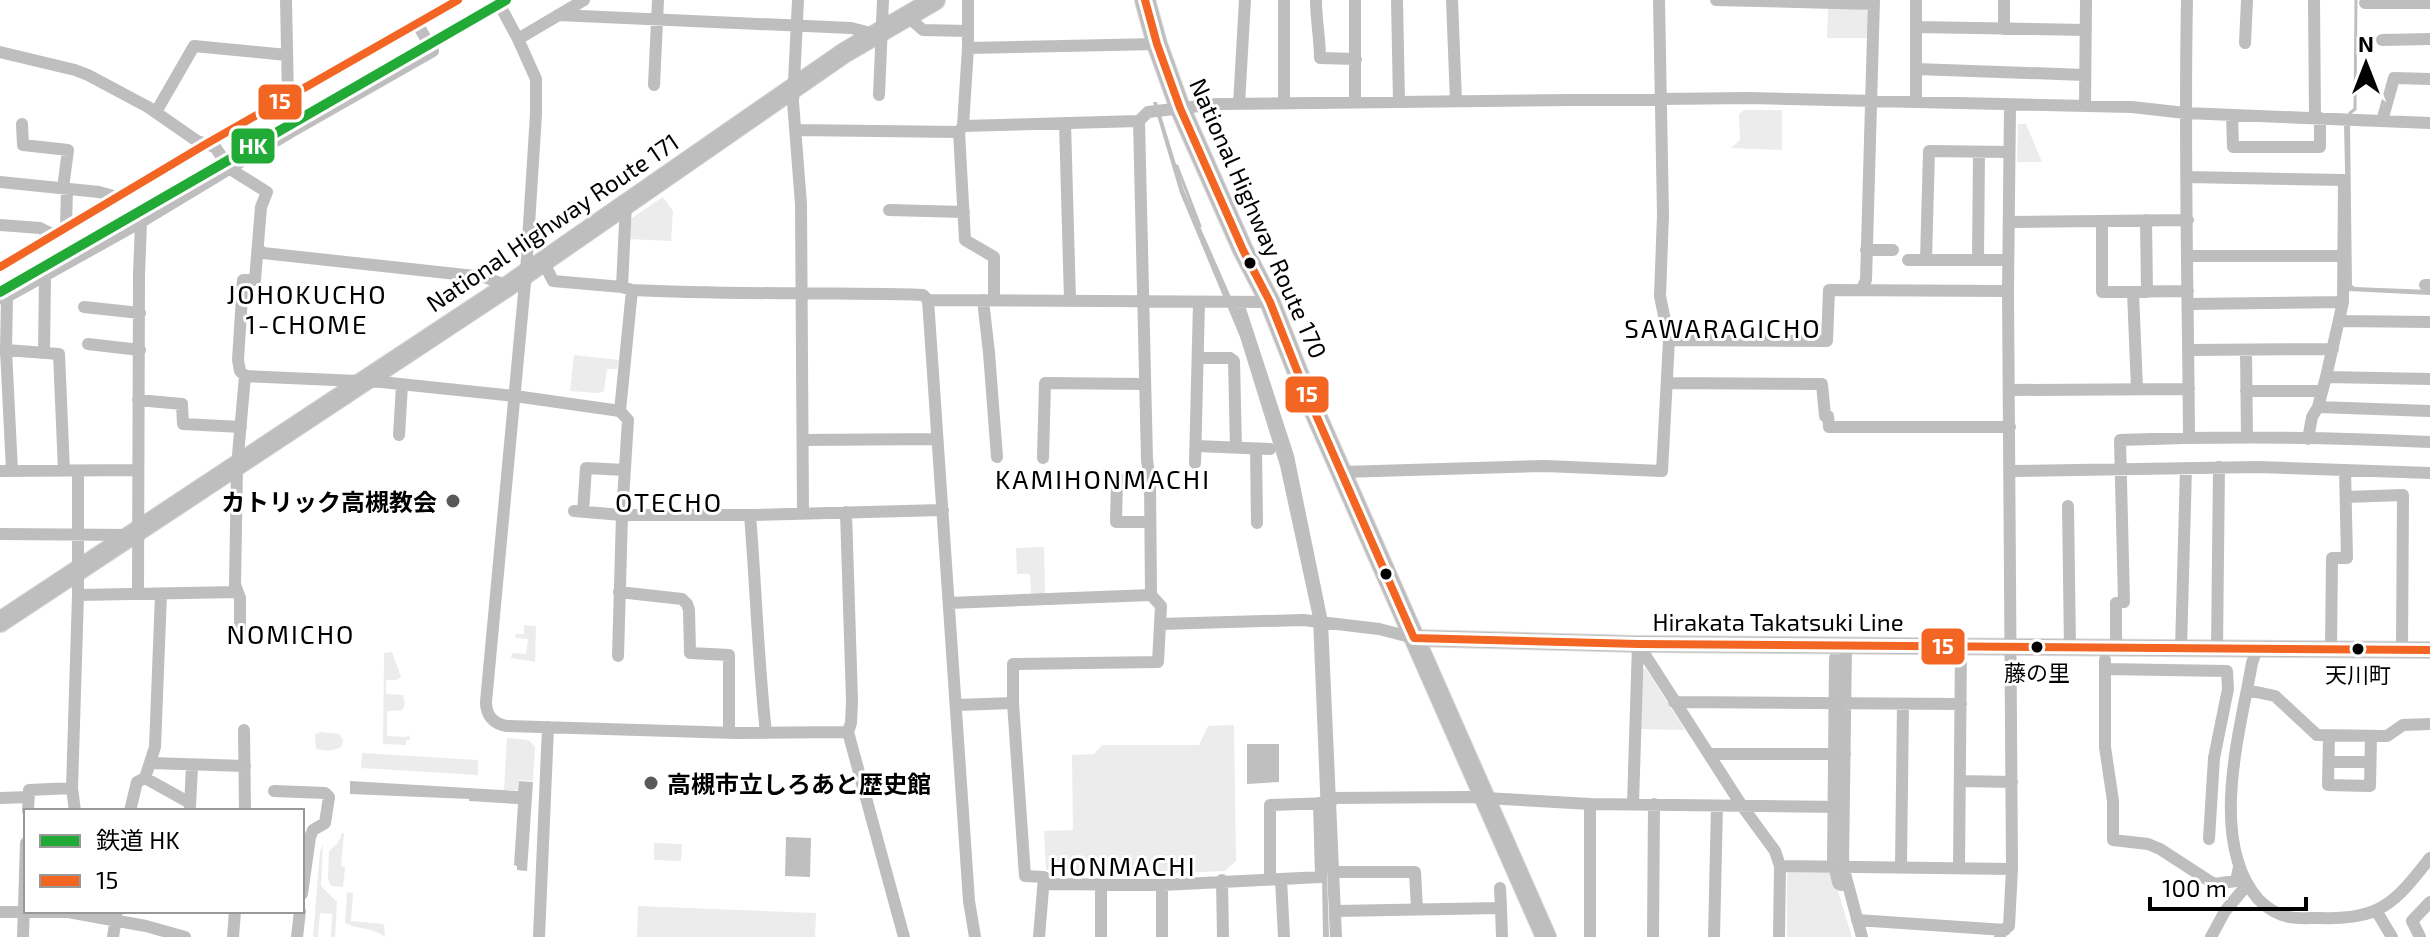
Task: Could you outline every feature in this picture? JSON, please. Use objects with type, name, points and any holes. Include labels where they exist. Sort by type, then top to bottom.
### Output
[{"type":"highway","name":"National Highway Route 171","points":[[0,622],[508,286],[794,87],[878,32],[935,0]]},
{"type":"highway","name":"National Highway Route 170","points":[[1145,0],[1157,44],[1164,110],[1270,302],[1546,937]]},
{"type":"main road","name":"Hirakata Takatsuki Line","points":[[1414,638],[1638,644],[2070,648],[2109,659],[2181,649],[2430,650]]},
{"type":"street","points":[[286,0],[288,97]]},
{"type":"street","points":[[0,267],[206,144],[458,0]]},
{"type":"street","points":[[497,0],[536,79],[535,266],[515,396],[486,707],[490,717],[499,724],[548,727],[729,733],[848,732]]},
{"type":"street","points":[[518,39],[584,0]]},
{"type":"street","points":[[654,85],[658,0]]},
{"type":"street","points":[[798,0],[794,87],[801,204],[803,513]]},
{"type":"street","points":[[879,95],[878,32],[883,0]]},
{"type":"street","points":[[968,0],[968,48],[961,129],[965,240],[994,257],[988,300],[997,457]]},
{"type":"street","points":[[1239,104],[1245,0]]},
{"type":"street","points":[[1284,0],[1284,103]]},
{"type":"street","points":[[1316,0],[1320,58],[1356,59]]},
{"type":"street","points":[[1355,0],[1355,102]]},
{"type":"street","points":[[1397,0],[1399,102]]},
{"type":"street","points":[[1452,0],[1456,101]]},
{"type":"street","points":[[1342,472],[1545,466],[1662,471],[1669,340],[1660,296],[1663,215],[1659,0]]},
{"type":"street","points":[[1716,0],[1874,2],[1866,280],[1862,289]]},
{"type":"street","points":[[1916,0],[1916,102]]},
{"type":"street","points":[[2004,0],[2004,29]]},
{"type":"street","points":[[2085,106],[2086,0]]},
{"type":"street","points":[[2187,0],[2185,113],[2189,438]]},
{"type":"street","points":[[2245,43],[2247,0]]},
{"type":"street","points":[[2232,115],[2233,147],[2320,147],[2314,0]]},
{"type":"street","points":[[2365,5],[2430,3]]},
{"type":"street","points":[[558,15],[796,25],[878,32]]},
{"type":"street","points":[[907,16],[923,30],[968,31]]},
{"type":"street","points":[[137,470],[6,471],[4,299],[433,51],[418,25]]},
{"type":"street","points":[[1916,27],[2086,30]]},
{"type":"street","points":[[2382,40],[2430,39]]},
{"type":"street","points":[[968,48],[1157,44]]},
{"type":"street","points":[[156,112],[194,46],[287,55]]},
{"type":"street","points":[[0,52],[75,70],[156,112],[197,141],[215,147],[230,169],[267,192],[261,207],[255,280],[243,280],[238,360],[240,371],[245,376],[402,385],[515,396],[620,411],[628,420],[618,656]]},
{"type":"street","points":[[1916,69],[2085,75]]},
{"type":"street","points":[[2382,121],[2394,78],[2430,79]]},
{"type":"street","points":[[795,130],[961,129],[1139,121],[1148,112],[1239,104],[1662,100],[1872,100],[2132,107],[2185,113],[2430,123]]},
{"type":"street","points":[[1857,920],[2002,933],[2009,926],[2012,869],[2008,291],[2010,105]]},
{"type":"street","points":[[1039,937],[1044,877],[1025,876],[1013,664],[1158,662],[1161,606],[1151,595],[1150,480],[1141,301],[1139,121]]},
{"type":"street","points":[[1065,123],[1070,300]]},
{"type":"street","points":[[22,124],[23,145],[68,150],[66,227]]},
{"type":"street","points":[[1926,260],[1929,151],[2009,152]]},
{"type":"street","points":[[1978,260],[1979,152]]},
{"type":"street","points":[[2188,177],[2344,180],[2343,302],[2308,439]]},
{"type":"street","points":[[0,182],[117,197]]},
{"type":"street","points":[[620,411],[627,288],[626,203]]},
{"type":"street","points":[[889,210],[964,212]]},
{"type":"street","points":[[2146,220],[2147,292]]},
{"type":"street","points":[[2009,222],[2188,220]]},
{"type":"street","points":[[2102,221],[2102,292],[2147,292],[2188,298],[2343,302]]},
{"type":"street","points":[[138,593],[135,533],[141,222]]},
{"type":"street","points":[[0,225],[40,228],[54,235]]},
{"type":"street","points":[[258,249],[263,253],[484,277],[508,286]]},
{"type":"street","points":[[1866,250],[1893,250]]},
{"type":"street","points":[[2188,256],[2344,256]]},
{"type":"street","points":[[1908,260],[2008,260]]},
{"type":"street","points":[[535,266],[553,281],[627,288],[694,293],[923,295],[928,300],[969,901],[975,937]]},
{"type":"street","points":[[44,353],[45,276]]},
{"type":"street","points":[[1669,340],[1827,341],[1829,290],[2008,291]]},
{"type":"street","points":[[2133,292],[2137,389]]},
{"type":"street","points":[[928,300],[1270,302]]},
{"type":"street","points":[[1195,463],[1199,302]]},
{"type":"street","points":[[1232,303],[1288,456],[1322,622],[1327,801],[1336,937]]},
{"type":"street","points":[[84,307],[140,313]]},
{"type":"street","points":[[2339,321],[2430,322]]},
{"type":"street","points":[[88,344],[140,350]]},
{"type":"street","points":[[2188,350],[2333,349]]},
{"type":"street","points":[[3,350],[59,354],[64,471]]},
{"type":"street","points":[[2246,351],[2247,438]]},
{"type":"street","points":[[1199,358],[1230,358],[1234,361],[1236,448]]},
{"type":"street","points":[[240,637],[235,585],[237,466],[245,376]]},
{"type":"street","points":[[2326,377],[2430,379]]},
{"type":"street","points":[[1043,458],[1045,383],[1144,384]]},
{"type":"street","points":[[1667,383],[1822,384],[1829,427],[2010,427]]},
{"type":"street","points":[[399,435],[402,385]]},
{"type":"street","points":[[2010,390],[2189,389]]},
{"type":"street","points":[[2246,391],[2322,391]]},
{"type":"street","points":[[138,400],[182,404],[183,424],[241,427]]},
{"type":"street","points":[[2318,407],[2430,411]]},
{"type":"street","points":[[2239,867],[2236,881],[2214,884],[2160,849],[2148,844],[2113,840],[2113,801],[2105,747],[2109,659],[2116,603],[2124,602],[2120,440],[2247,438],[2430,442]]},
{"type":"street","points":[[803,440],[937,439]]},
{"type":"street","points":[[1196,446],[1270,449]]},
{"type":"street","points":[[1256,449],[1257,523]]},
{"type":"street","points":[[2011,471],[2219,467],[2430,473]]},
{"type":"street","points":[[2217,649],[2219,467]]},
{"type":"street","points":[[625,470],[586,468],[578,512],[750,515],[943,510]]},
{"type":"street","points":[[2181,649],[2186,468]]},
{"type":"street","points":[[2331,649],[2332,558],[2347,558],[2345,470]]},
{"type":"street","points":[[75,809],[72,788],[78,471]]},
{"type":"street","points":[[1150,480],[1117,480],[1116,522],[1150,522]]},
{"type":"street","points":[[2346,497],[2403,495],[2402,650]]},
{"type":"street","points":[[2068,506],[2070,648]]},
{"type":"street","points":[[846,512],[852,701],[848,732],[904,937]]},
{"type":"street","points":[[750,515],[766,733]]},
{"type":"street","points":[[0,534],[135,533]]},
{"type":"street","points":[[78,595],[238,592]]},
{"type":"street","points":[[619,592],[682,599],[689,610],[690,653],[729,655],[729,733]]},
{"type":"street","points":[[130,809],[137,782],[145,778],[155,747],[161,594]]},
{"type":"street","points":[[949,603],[1151,595]]},
{"type":"street","points":[[1160,624],[1303,620],[1379,629],[1414,638]]},
{"type":"street","points":[[1638,644],[1742,806],[1775,851],[1780,866],[1779,937]]},
{"type":"street","points":[[1633,804],[1638,644]]},
{"type":"street","points":[[1846,645],[1840,703],[1838,866],[1862,937]]},
{"type":"street","points":[[1959,868],[1961,646]]},
{"type":"street","points":[[2257,649],[2234,767],[2231,822],[2239,867],[2247,885],[2265,907],[2288,917],[2338,919],[2377,912],[2401,893],[2430,858]]},
{"type":"street","points":[[2109,659],[2227,671],[2228,689],[2214,758],[2209,839]]},
{"type":"street","points":[[2247,690],[2275,696],[2317,735],[2387,736],[2403,725],[2430,724]]},
{"type":"street","points":[[1674,702],[1961,704]]},
{"type":"street","points":[[957,705],[1013,703]]},
{"type":"street","points":[[1901,866],[1903,704]]},
{"type":"street","points":[[539,937],[548,727]]},
{"type":"street","points":[[244,730],[245,809]]},
{"type":"street","points":[[2329,736],[2328,785],[2370,786],[2371,736]]},
{"type":"street","points":[[1709,754],[1840,754]]},
{"type":"street","points":[[2329,762],[2370,762]]},
{"type":"street","points":[[151,763],[245,766]]},
{"type":"street","points":[[190,807],[192,766]]},
{"type":"street","points":[[145,778],[190,807]]},
{"type":"street","points":[[1960,781],[2012,782]]},
{"type":"street","points":[[28,809],[29,790],[72,788]]},
{"type":"street","points":[[274,791],[325,793],[330,799],[325,823],[313,830],[310,837],[304,880]]},
{"type":"street","points":[[0,798],[29,797]]},
{"type":"street","points":[[1284,937],[1270,805],[1327,801],[1485,799],[1590,804],[1839,807]]},
{"type":"street","points":[[1044,884],[1162,885],[1321,877],[1327,801]]},
{"type":"street","points":[[1590,804],[1590,937]]},
{"type":"street","points":[[1653,937],[1654,804]]},
{"type":"street","points":[[1714,937],[1717,806]]},
{"type":"street","points":[[1780,866],[2012,869]]},
{"type":"street","points":[[1334,872],[1415,872],[1417,909]]},
{"type":"street","points":[[23,937],[24,879]]},
{"type":"street","points":[[1222,880],[1223,937]]},
{"type":"street","points":[[1101,884],[1101,937]]},
{"type":"street","points":[[1162,885],[1162,937]]},
{"type":"street","points":[[2211,937],[2225,911],[2247,885]]},
{"type":"street","points":[[1500,888],[1502,937]]},
{"type":"street","points":[[2420,937],[2412,921],[2430,902]]},
{"type":"street","points":[[1336,911],[1501,908]]},
{"type":"street","points":[[0,912],[22,912]]},
{"type":"street","points":[[2377,912],[2392,937]]},
{"type":"street","points":[[84,913],[117,915],[185,937]]},
{"type":"street","points":[[233,937],[235,913]]},
{"type":"street","points":[[297,937],[300,913]]},
{"type":"street","points":[[113,937],[117,915]]},
{"type":"shaded area","points":[[1828,8],[1864,8],[1869,13],[1868,38],[1827,38]]},
{"type":"shaded area","points":[[1153,102],[1157,102],[1184,190],[1235,306],[1284,459],[1319,614],[1329,937],[1323,937],[1313,618],[1280,466],[1240,337],[1180,193]]},
{"type":"shaded area","points":[[1744,110],[1782,110],[1782,150],[1731,148],[1740,140],[1739,114]]},
{"type":"shaded area","points":[[2018,124],[2026,124],[2042,162],[2017,162]]},
{"type":"shaded area","points":[[2350,125],[2352,285],[2430,290],[2430,295],[2348,291],[2344,126]]},
{"type":"shaded area","points":[[663,197],[673,211],[671,241],[628,239],[629,220]]},
{"type":"shaded area","points":[[574,355],[619,360],[617,369],[607,369],[604,391],[570,391]]},
{"type":"shaded area","points":[[1044,547],[1045,594],[1031,594],[1030,574],[1017,574],[1016,548]]},
{"type":"shaded area","points":[[524,625],[536,626],[535,662],[511,658],[512,653],[526,654],[528,639],[515,638],[516,634],[524,634]]},
{"type":"shaded area","points":[[392,652],[401,677],[386,680],[386,694],[403,695],[405,704],[402,710],[387,711],[387,736],[409,735],[406,745],[383,744],[384,653]]},
{"type":"shaded area","points":[[1641,669],[1646,669],[1685,730],[1640,729]]},
{"type":"shaded area","points":[[1234,725],[1236,861],[1225,871],[1154,874],[1046,870],[1044,831],[1073,830],[1072,755],[1094,754],[1102,745],[1199,745],[1208,726]]},
{"type":"shaded area","points":[[315,734],[339,734],[343,740],[342,746],[329,750],[316,749]]},
{"type":"shaded area","points":[[507,738],[529,740],[535,747],[533,781],[519,780],[518,790],[504,790]]},
{"type":"shaded area","points":[[1247,744],[1279,744],[1279,782],[1247,784]]},
{"type":"shaded area","points":[[362,753],[478,760],[478,775],[361,768]]},
{"type":"shaded area","points":[[350,781],[518,791],[519,781],[533,782],[527,871],[517,870],[514,865],[518,804],[350,794]]},
{"type":"shaded area","points":[[342,833],[343,887],[331,886],[328,879],[329,851],[338,843]]},
{"type":"shaded area","points":[[786,837],[811,838],[810,877],[785,876]]},
{"type":"shaded area","points":[[654,843],[682,844],[681,861],[654,860]]},
{"type":"shaded area","points":[[323,845],[321,886],[337,902],[335,937],[331,937],[332,914],[320,913],[318,937],[313,937]]},
{"type":"shaded area","points":[[1791,870],[1832,871],[1852,937],[1787,937],[1787,874]]},
{"type":"shaded area","points":[[347,892],[353,893],[351,921],[384,924],[385,937],[345,923]]},
{"type":"shaded area","points":[[638,906],[816,913],[815,937],[637,937]]},
{"type":"waterway","points":[[2350,113],[2355,109],[2356,0]]},
{"type":"waterway","points":[[1177,166],[1200,226]]},
{"type":"waterway","points":[[1838,658],[1836,860],[1841,882]]},
{"type":"rail line","name":"HK","points":[[0,292],[506,0]]},
{"type":"transit line","name":"15","points":[[0,267],[206,144],[458,0]]},
{"type":"transit line","name":"15","points":[[1145,0],[1180,108],[1243,250],[1270,302],[1302,383],[1414,638],[1638,644],[2430,650]]},
{"type":"place","name":"カトリック高槻教会","points":[[453,501]]},
{"type":"place","name":"藤の里","points":[[2037,647]]},
{"type":"place","name":"天川町","points":[[2358,649]]},
{"type":"place","name":"高槻市立しろあと歴史館","points":[[651,783]]},
{"type":"district","name":"JOHOKUCHO 1-CHOME","points":[[307,308]]},
{"type":"district","name":"SAWARAGICHO","points":[[1723,327]]},
{"type":"district","name":"KAMIHONMACHI","points":[[1103,478]]},
{"type":"district","name":"OTECHO","points":[[669,501]]},
{"type":"district","name":"NOMICHO","points":[[291,633]]},
{"type":"district","name":"HONMACHI","points":[[1123,865]]}]
